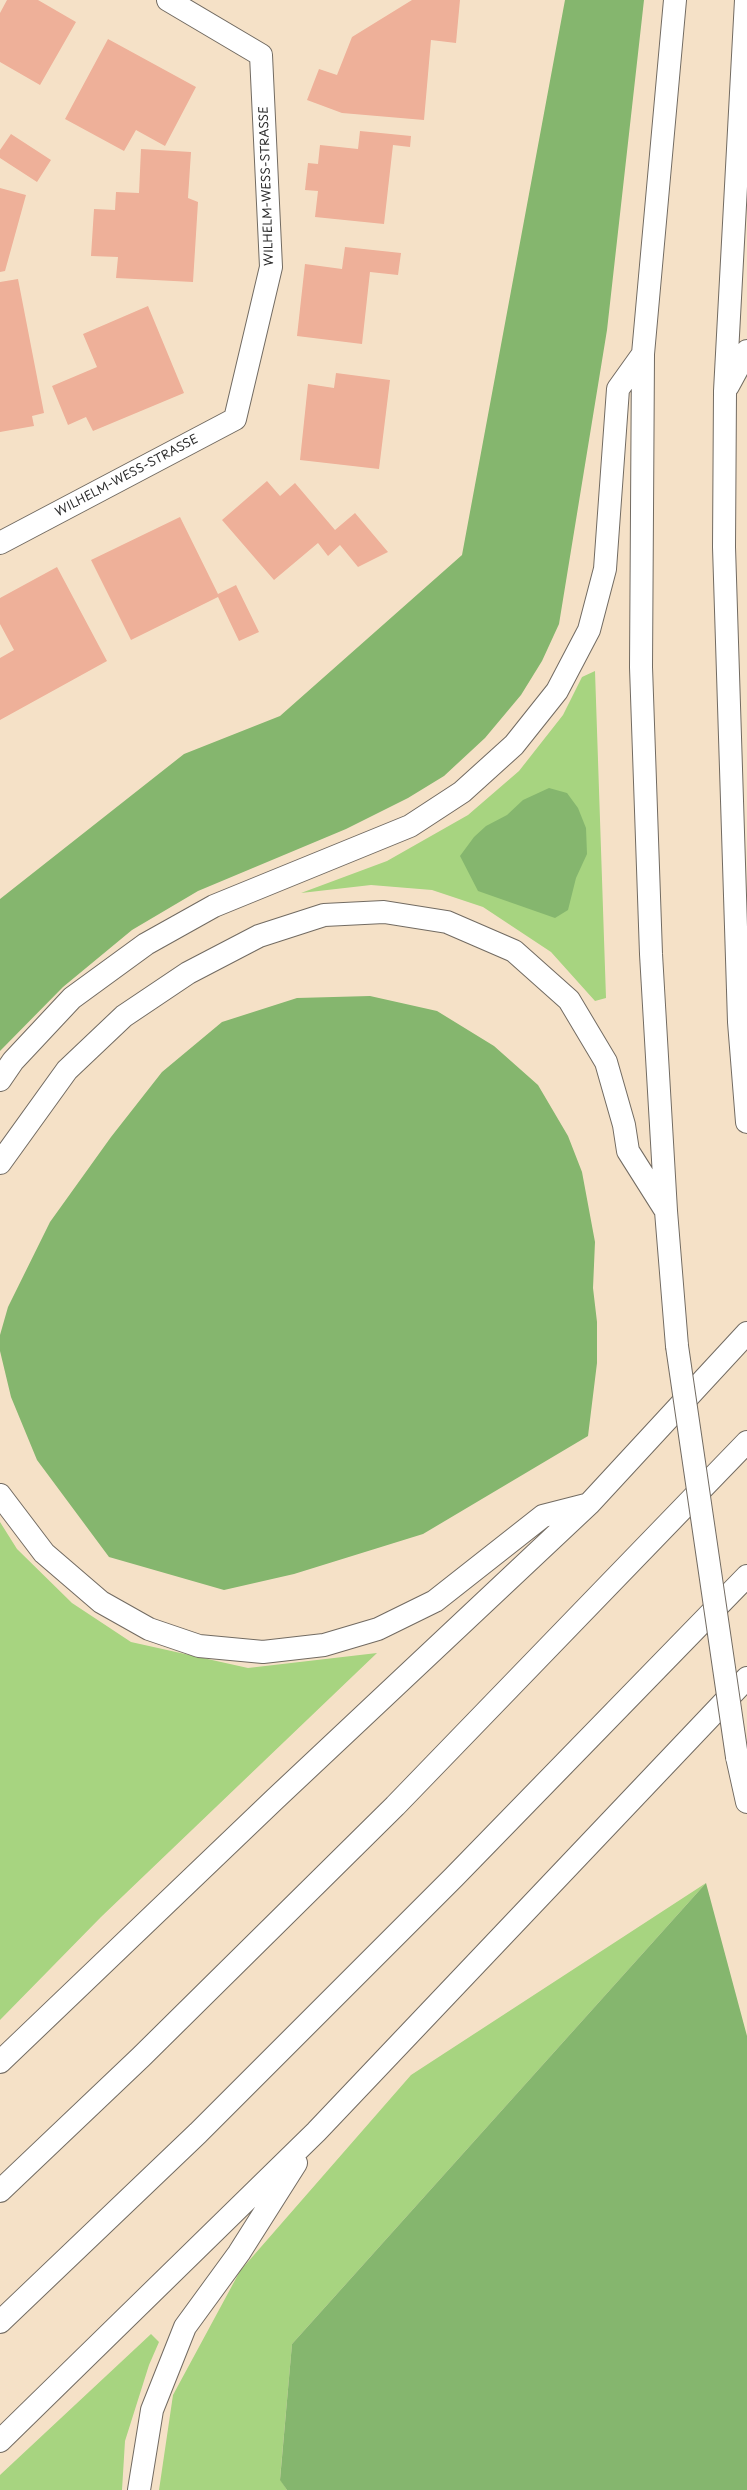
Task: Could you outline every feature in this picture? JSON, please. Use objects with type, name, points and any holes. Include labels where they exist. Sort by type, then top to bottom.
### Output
[{"type":"main road","name":"WILHELM-WESS-STRASSE","points":[[0,543],[235,419],[271,267],[262,55],[168,0]]},
{"type":"main road","points":[[675,0],[643,354],[641,667],[651,954],[666,1211],[677,1346],[737,1757],[747,1802]]},
{"type":"main road","points":[[746,0],[725,391],[724,548],[739,1022],[747,1122]]},
{"type":"main road","points":[[725,391],[747,351]]},
{"type":"main road","points":[[0,1080],[13,1061],[72,998],[146,944],[214,906],[410,826],[462,792],[514,745],[557,691],[589,630],[605,569],[618,388],[643,354]]},
{"type":"main road","points":[[0,1163],[67,1070],[124,1016],[188,973],[258,936],[324,915],[384,912],[446,922],[514,951],[569,1000],[606,1062],[624,1125],[628,1151],[666,1211]]},
{"type":"main road","points":[[0,2062],[275,1799],[589,1504],[747,1333]]},
{"type":"main road","points":[[0,2191],[147,2051],[395,1806],[747,1442]]},
{"type":"main road","points":[[0,1496],[44,1553],[101,1602],[149,1629],[199,1646],[263,1652],[324,1645],[378,1629],[435,1601],[544,1516],[589,1504]]},
{"type":"main road","points":[[0,2322],[198,2133],[438,1894],[747,1576]]},
{"type":"main road","points":[[0,2441],[316,2132],[747,1678]]},
{"type":"main road","points":[[139,2490],[152,2410],[185,2328],[239,2254],[316,2132]]},
{"type":"green space","points":[[565,0],[644,0],[607,330],[559,624],[542,661],[521,695],[485,738],[444,776],[408,798],[346,829],[198,891],[132,930],[63,987],[0,1051],[0,899],[184,754],[280,716],[462,555]]},
{"type":"green space","points":[[595,671],[606,998],[595,1001],[551,952],[483,907],[432,890],[371,885],[301,893],[387,861],[468,815],[519,771],[563,715],[582,677]]},
{"type":"green space","points":[[549,788],[567,793],[578,808],[586,828],[587,854],[576,878],[568,910],[555,918],[478,891],[460,856],[474,837],[486,826],[507,815],[523,800]]},
{"type":"green space","points":[[370,996],[437,1011],[494,1046],[538,1085],[568,1136],[582,1172],[595,1242],[593,1288],[597,1322],[597,1363],[588,1436],[423,1534],[294,1574],[224,1590],[109,1557],[37,1460],[11,1397],[0,1351],[0,1335],[8,1307],[50,1222],[111,1137],[162,1072],[222,1022],[297,998]]},
{"type":"green space","points":[[0,1522],[17,1549],[72,1603],[131,1642],[248,1668],[377,1653],[101,1917],[0,2020]]},
{"type":"green space","points":[[706,1883],[292,2344],[280,2479],[287,2490],[159,2490],[173,2395],[240,2271],[411,2075]]},
{"type":"green space","points":[[706,1883],[747,2036],[747,2490],[287,2490],[280,2480],[292,2344]]},
{"type":"green space","points":[[151,2334],[159,2342],[149,2365],[125,2441],[122,2490],[0,2490],[0,2475]]},
{"type":"building","points":[[7,0],[38,0],[76,22],[40,85],[0,62],[0,13]]},
{"type":"building","points":[[412,0],[460,0],[456,43],[431,40],[424,120],[342,113],[307,100],[319,69],[337,75],[352,37]]},
{"type":"building","points":[[108,39],[196,87],[165,146],[136,130],[124,151],[65,119]]},
{"type":"building","points":[[360,131],[411,136],[410,147],[393,145],[384,224],[315,217],[318,191],[305,190],[308,163],[318,164],[320,145],[358,149]]},
{"type":"building","points":[[11,134],[51,160],[37,182],[0,158],[0,150]]},
{"type":"building","points":[[141,149],[191,152],[188,198],[198,202],[193,282],[116,278],[118,257],[91,256],[94,209],[115,210],[116,192],[139,193]]},
{"type":"building","points":[[0,188],[26,195],[5,271],[0,272]]},
{"type":"building","points":[[345,247],[401,253],[398,275],[370,272],[362,344],[297,336],[305,264],[342,269]]},
{"type":"building","points":[[18,279],[44,413],[32,416],[34,426],[0,432],[0,282]]},
{"type":"building","points":[[148,306],[184,393],[93,431],[86,417],[68,425],[52,386],[97,367],[83,334]]},
{"type":"building","points":[[336,373],[390,380],[379,469],[300,460],[308,384],[334,388]]},
{"type":"building","points":[[267,481],[280,496],[295,483],[335,530],[355,513],[388,552],[358,567],[340,545],[328,556],[318,543],[274,580],[222,520]]},
{"type":"building","points":[[180,517],[218,594],[236,585],[259,632],[239,641],[218,597],[131,640],[91,560]]},
{"type":"building","points":[[57,567],[107,661],[0,720],[0,658],[14,650],[0,624],[0,598]]}]
